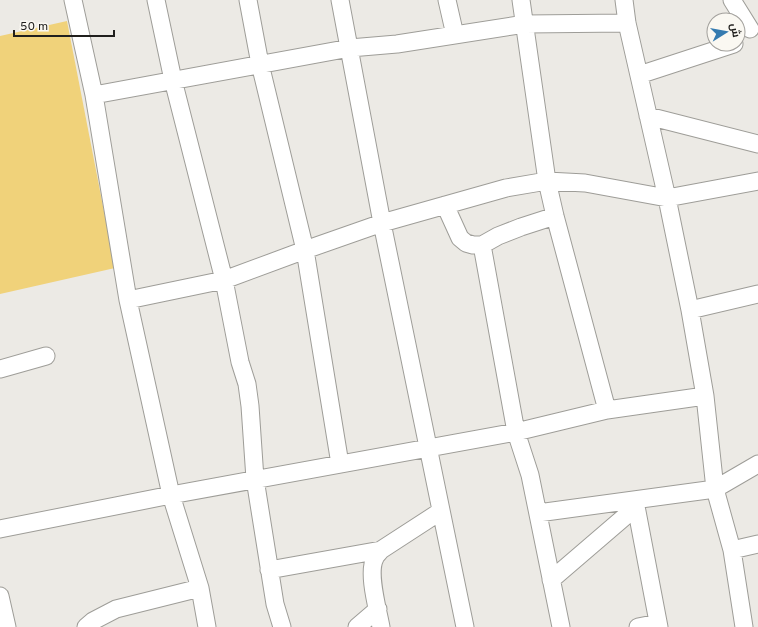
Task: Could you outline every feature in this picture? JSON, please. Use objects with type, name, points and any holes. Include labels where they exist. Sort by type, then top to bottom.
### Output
[{"type":"street","points":[[73,0],[94,95],[128,300],[171,495],[200,588],[207,627]]},
{"type":"street","points":[[156,0],[173,80],[224,280],[240,362],[247,384],[255,479],[275,604],[282,627]]},
{"type":"street","points":[[248,0],[260,64],[305,250],[340,464]]},
{"type":"street","points":[[340,0],[382,223],[465,627]]},
{"type":"street","points":[[447,0],[455,35]]},
{"type":"street","points":[[521,0],[547,181],[607,410]]},
{"type":"street","points":[[624,0],[627,23],[667,198],[690,310],[705,396],[715,489],[732,550],[744,627]]},
{"type":"street","points":[[732,0],[754,24],[746,32]]},
{"type":"street","points":[[94,95],[350,48],[397,44],[525,24],[627,23]]},
{"type":"street","points":[[639,75],[709,52]]},
{"type":"street","points":[[648,116],[758,144]]},
{"type":"street","points":[[128,300],[224,280],[382,223],[506,188],[547,181],[585,183],[667,198],[758,181]]},
{"type":"street","points":[[445,205],[460,238],[466,243],[482,245],[521,226],[555,216]]},
{"type":"street","points":[[482,245],[516,432],[530,475],[561,627]]},
{"type":"street","points":[[690,310],[758,294]]},
{"type":"street","points":[[0,369],[46,356]]},
{"type":"street","points":[[0,529],[255,479],[516,432],[607,410],[705,396]]},
{"type":"street","points":[[538,514],[636,504],[668,495],[715,489],[758,464]]},
{"type":"street","points":[[551,580],[636,504]]},
{"type":"street","points":[[636,504],[659,625],[638,627]]},
{"type":"street","points":[[381,627],[372,576],[372,566],[375,558],[381,550],[441,512]]},
{"type":"street","points":[[732,550],[758,544]]},
{"type":"street","points":[[269,570],[381,550]]},
{"type":"street","points":[[92,625],[116,609],[200,588]]},
{"type":"street","points":[[0,596],[7,627]]},
{"type":"street","points":[[357,627],[378,609]]},
{"type":"shaded area","points":[[67,21],[115,268],[0,294],[0,36]]}]
